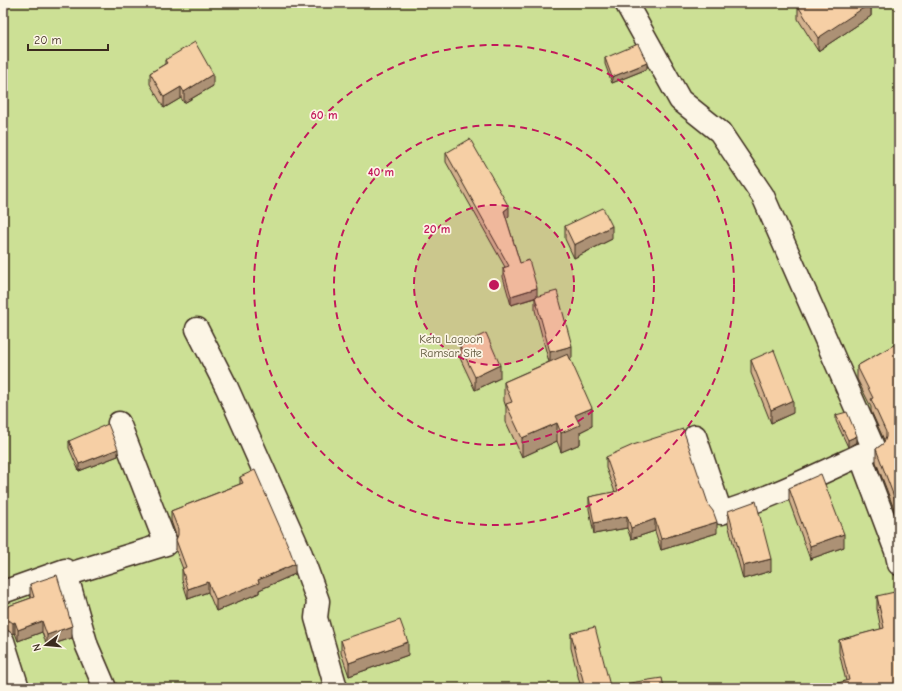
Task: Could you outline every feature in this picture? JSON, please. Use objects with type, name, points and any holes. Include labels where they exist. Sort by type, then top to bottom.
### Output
[{"type":"street","points":[[626,3],[680,100],[720,132],[763,196],[874,449],[751,504],[721,513],[695,436]]},
{"type":"street","points":[[197,329],[227,388],[301,554],[318,601],[316,618],[336,688]]},
{"type":"street","points":[[66,575],[166,544],[119,423]]},
{"type":"street","points":[[860,455],[896,551],[899,564]]},
{"type":"street","points":[[3,592],[65,570],[87,646],[105,688]]},
{"type":"street","points":[[3,641],[18,688]]},
{"type":"green space","name":"Keta Lagoon Ramsar Site","points":[[3,3],[899,3],[899,688],[3,688]]},
{"type":"building","points":[[802,3],[871,3],[818,38],[798,6]]},
{"type":"building","points":[[195,42],[213,74],[184,92],[181,87],[164,97],[150,73],[167,63],[165,60]]},
{"type":"building","points":[[638,44],[647,63],[612,77],[605,58]]},
{"type":"building","points":[[470,139],[509,207],[504,211],[520,263],[529,260],[537,288],[511,296],[503,268],[509,266],[446,153]]},
{"type":"building","points":[[603,208],[612,226],[574,245],[565,226]]},
{"type":"building","points":[[557,291],[572,346],[550,352],[535,297]]},
{"type":"building","points":[[486,333],[500,365],[475,377],[460,346]]},
{"type":"building","points":[[899,342],[899,508],[876,449],[884,443],[886,432],[871,399],[873,398],[857,366]]},
{"type":"building","points":[[774,350],[793,400],[771,410],[751,360]]},
{"type":"building","points":[[568,354],[592,408],[575,415],[580,425],[561,433],[557,423],[522,438],[506,404],[512,402],[504,382]]},
{"type":"building","points":[[847,412],[857,436],[848,440],[836,415]]},
{"type":"building","points":[[108,424],[118,449],[79,464],[69,441]]},
{"type":"building","points":[[683,429],[709,506],[713,511],[717,522],[661,539],[655,519],[631,528],[627,516],[594,523],[589,497],[618,491],[606,457],[633,445]]},
{"type":"building","points":[[255,470],[295,564],[258,580],[259,583],[216,600],[208,582],[188,589],[182,569],[186,567],[176,540],[178,529],[171,511],[243,483],[240,477]]},
{"type":"building","points":[[821,474],[844,534],[810,546],[789,488]]},
{"type":"building","points":[[756,501],[771,559],[743,566],[728,511]]},
{"type":"building","points":[[57,575],[72,626],[47,635],[42,621],[18,630],[15,622],[13,623],[6,618],[3,618],[3,608],[34,597],[30,584]]},
{"type":"building","points":[[899,591],[899,688],[823,688],[849,680],[839,640],[884,628],[877,596]]},
{"type":"building","points":[[400,620],[408,642],[349,663],[341,640]]},
{"type":"building","points":[[595,627],[610,686],[662,678],[664,688],[585,688],[571,633]]}]
